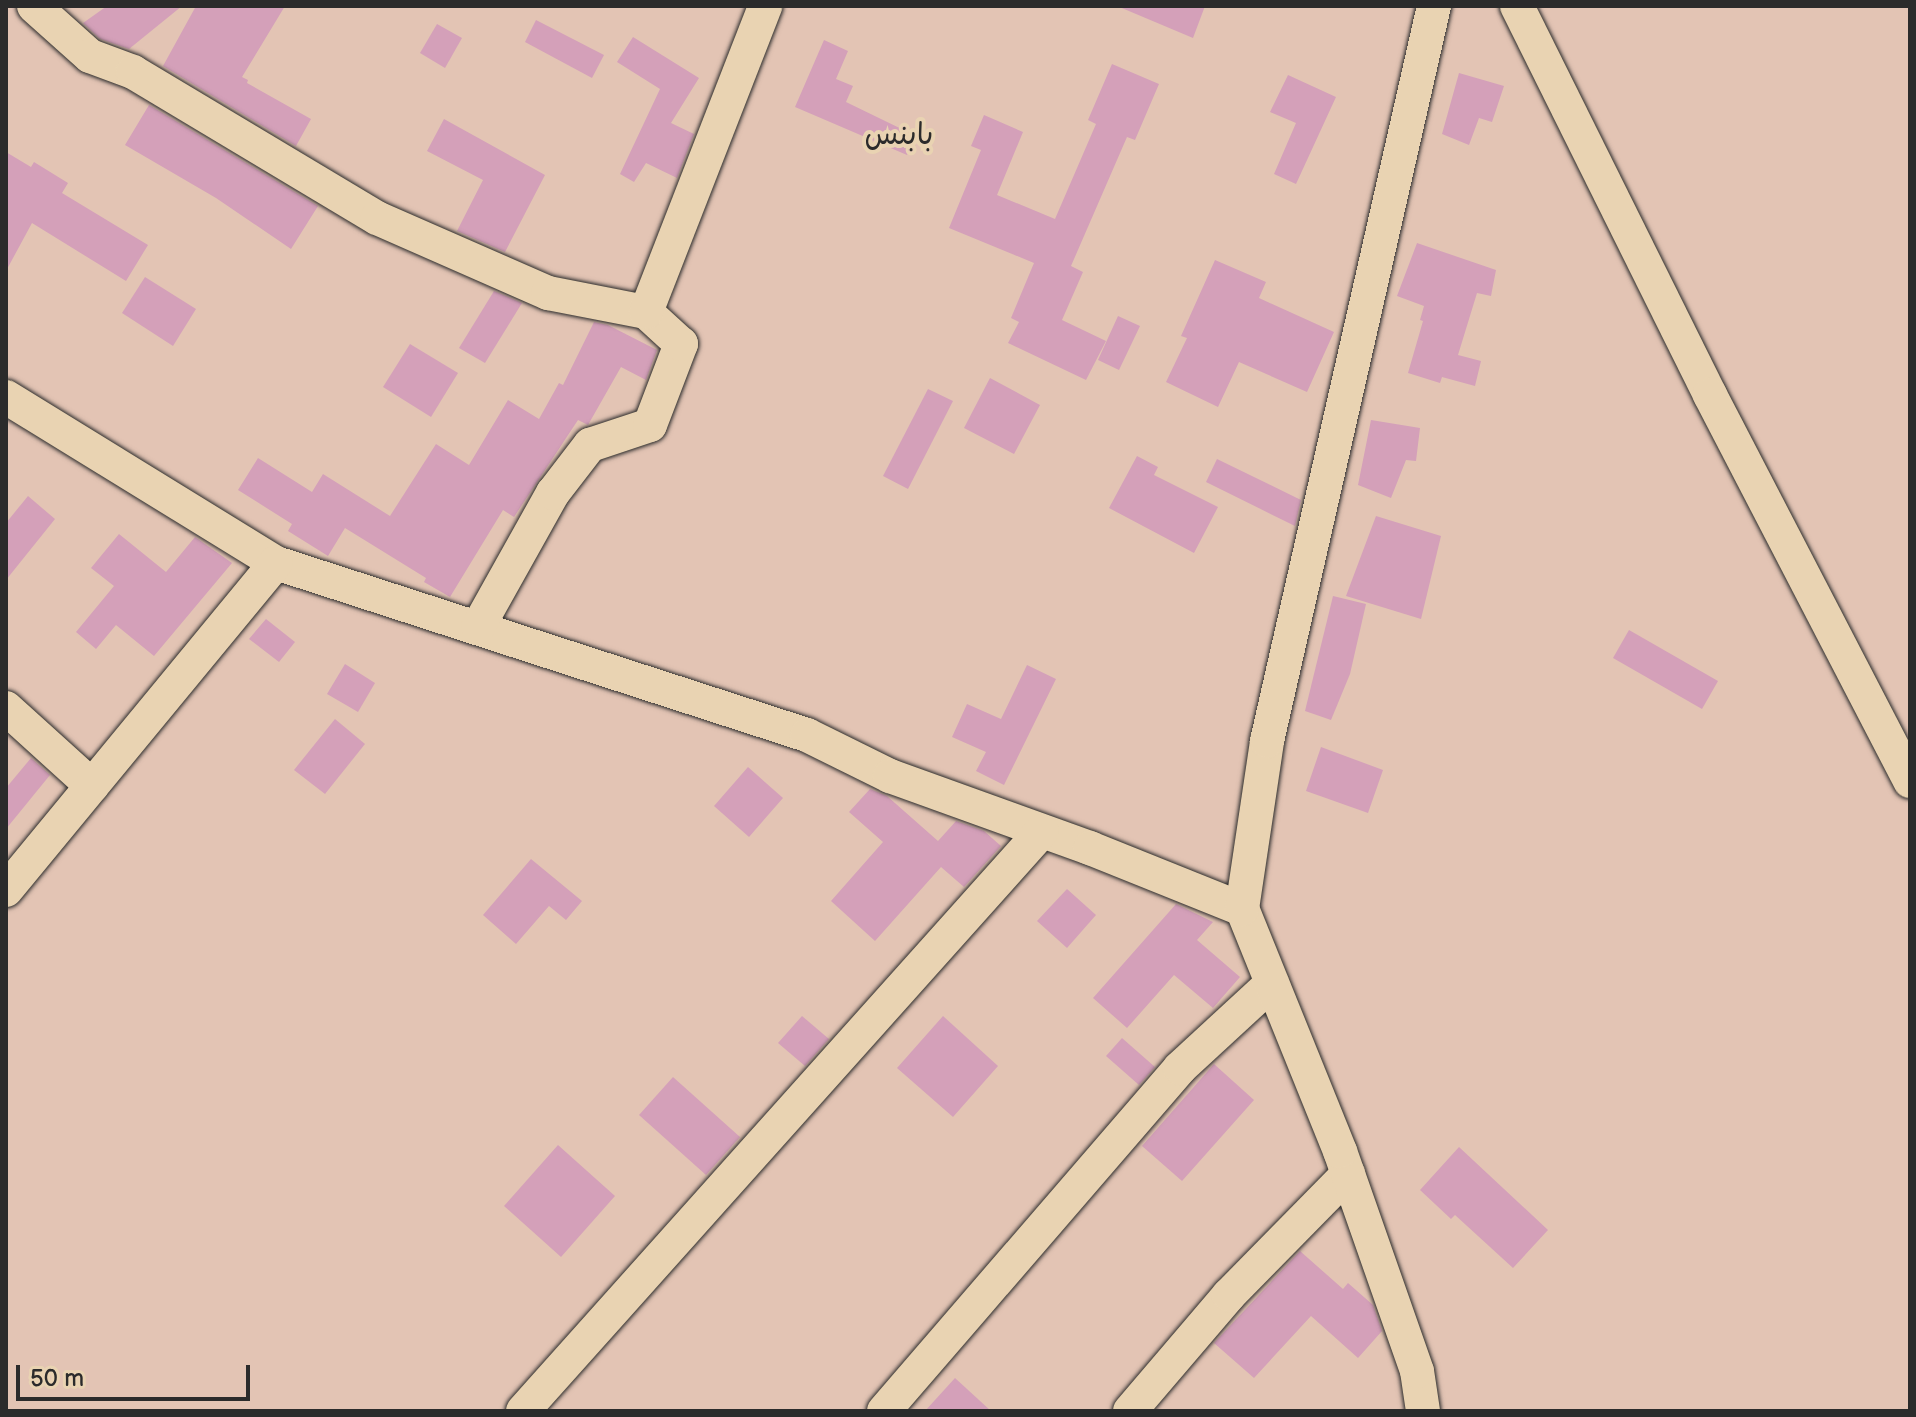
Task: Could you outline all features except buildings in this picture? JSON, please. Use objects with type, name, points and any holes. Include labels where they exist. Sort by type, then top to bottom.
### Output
[{"type":"street","points":[[34,6],[90,56],[146,79],[377,218],[548,293],[646,312],[681,344],[650,425],[590,445],[553,493],[478,627]]},
{"type":"street","points":[[646,312],[765,6]]},
{"type":"street","points":[[1423,1411],[1417,1371],[1348,1174],[1242,909],[1267,741],[1434,6]]},
{"type":"street","points":[[1517,6],[1710,395],[1910,781]]},
{"type":"street","points":[[6,397],[276,563],[807,735],[890,776],[1242,909]]},
{"type":"street","points":[[6,890],[276,563]]},
{"type":"street","points":[[6,708],[92,786]]},
{"type":"street","points":[[523,1411],[1042,831]]},
{"type":"street","points":[[884,1411],[1180,1068],[1272,983]]},
{"type":"street","points":[[1130,1411],[1229,1295],[1348,1174]]},
{"type":"district","name":"بابنس","points":[[899,135]]}]
